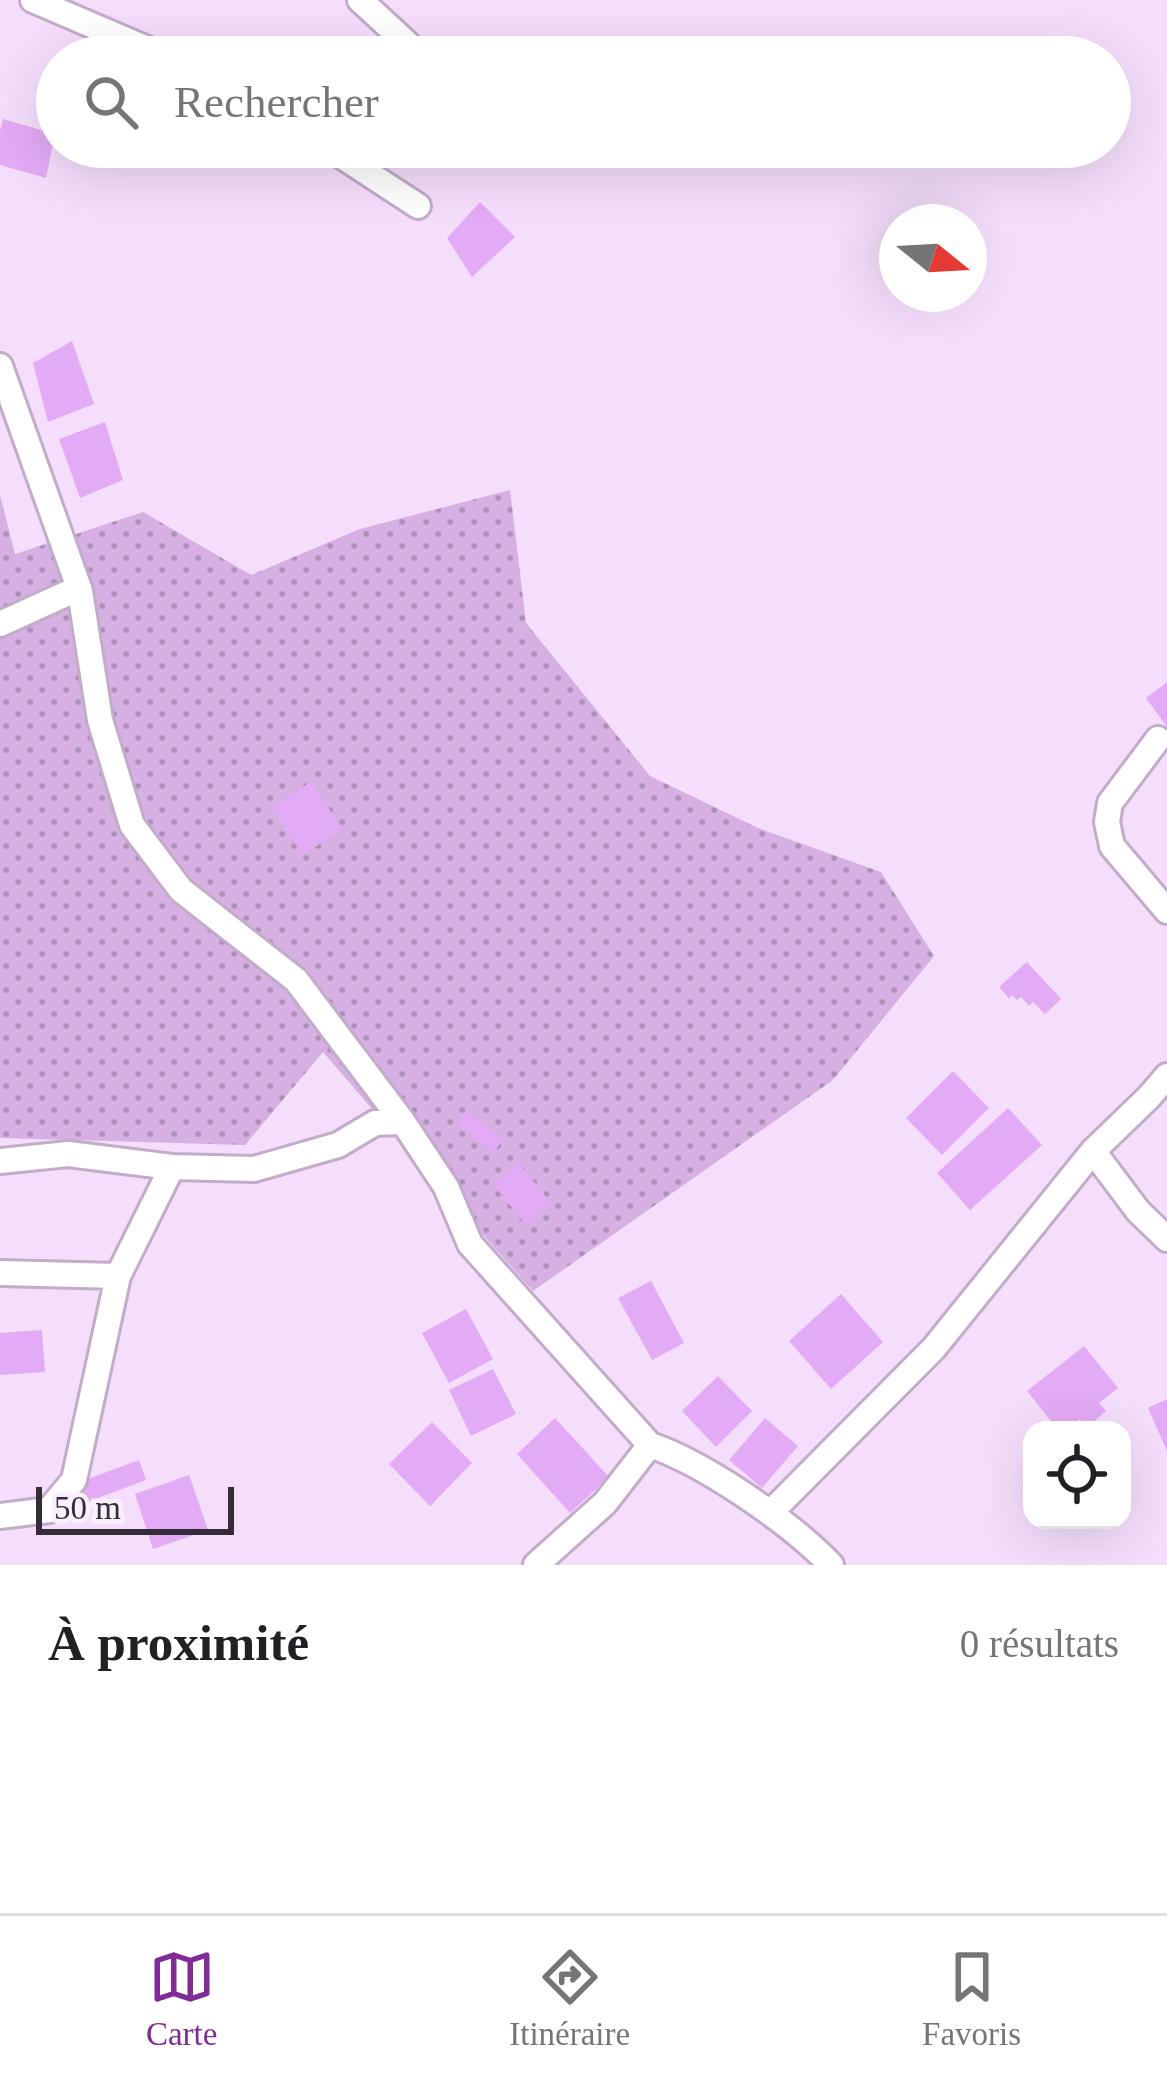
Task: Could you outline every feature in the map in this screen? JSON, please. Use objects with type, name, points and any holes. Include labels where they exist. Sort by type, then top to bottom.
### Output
[{"type":"street","points":[[33,0],[117,36]]},
{"type":"street","points":[[360,0],[399,36]]},
{"type":"street","points":[[360,168],[418,206]]},
{"type":"street","points":[[0,366],[79,588],[100,720],[132,825],[181,890],[296,980],[446,1187],[470,1244],[650,1445],[676,1454],[770,1513],[830,1565]]},
{"type":"street","points":[[0,624],[79,588]]},
{"type":"street","points":[[1158,739],[1110,803],[1107,822],[1112,846],[1167,911]]},
{"type":"street","points":[[770,1513],[934,1348],[1093,1151],[1167,1076]]},
{"type":"street","points":[[0,1161],[68,1154],[172,1167],[254,1168],[338,1144],[375,1124],[403,1122]]},
{"type":"street","points":[[1093,1151],[1138,1211],[1167,1239]]},
{"type":"street","points":[[0,1516],[50,1510],[74,1480],[118,1276],[172,1167]]},
{"type":"street","points":[[0,1273],[118,1276]]},
{"type":"street","points":[[536,1565],[605,1503],[650,1445]]},
{"type":"shaded area","points":[[510,490],[526,623],[650,776],[758,828],[881,872],[934,956],[833,1080],[533,1291],[323,1052],[245,1145],[0,1138],[0,495],[15,554],[143,512],[251,575],[360,529]]},
{"type":"building","points":[[3,119],[36,129],[36,168],[48,168],[46,178],[0,165]]},
{"type":"building","points":[[480,202],[515,237],[472,277],[447,238]]},
{"type":"building","points":[[72,341],[94,404],[48,422],[33,363]]},
{"type":"building","points":[[105,422],[123,480],[80,498],[59,439]]},
{"type":"building","points":[[1167,682],[1167,727],[1146,698]]},
{"type":"building","points":[[312,781],[342,830],[302,855],[272,807]]},
{"type":"building","points":[[1027,962],[1061,999],[1045,1014],[1033,1002],[1029,1006],[1021,997],[1009,998],[999,987]]},
{"type":"building","points":[[953,1071],[989,1108],[942,1155],[906,1118]]},
{"type":"building","points":[[1008,1108],[1042,1145],[970,1210],[937,1173]]},
{"type":"building","points":[[466,1112],[504,1138],[494,1152],[457,1125]]},
{"type":"building","points":[[519,1163],[552,1204],[526,1225],[493,1184]]},
{"type":"building","points":[[651,1281],[684,1343],[652,1360],[618,1298]]},
{"type":"building","points":[[841,1294],[883,1342],[831,1389],[789,1341]]},
{"type":"building","points":[[466,1309],[493,1359],[449,1383],[422,1333]]},
{"type":"building","points":[[42,1330],[45,1372],[0,1375],[0,1333]]},
{"type":"building","points":[[1084,1346],[1118,1388],[1099,1403],[1106,1411],[1094,1421],[1051,1421],[1027,1391]]},
{"type":"building","points":[[493,1369],[516,1414],[471,1436],[449,1390]]},
{"type":"building","points":[[718,1376],[752,1411],[716,1447],[682,1411]]},
{"type":"building","points":[[1167,1399],[1167,1451],[1148,1408]]},
{"type":"building","points":[[555,1418],[609,1477],[570,1513],[517,1454]]},
{"type":"building","points":[[765,1418],[798,1446],[762,1488],[729,1460]]},
{"type":"building","points":[[432,1422],[472,1463],[430,1506],[389,1464]]},
{"type":"building","points":[[139,1460],[146,1480],[79,1505],[72,1485]]},
{"type":"building","points":[[189,1475],[208,1530],[153,1549],[135,1494]]}]
